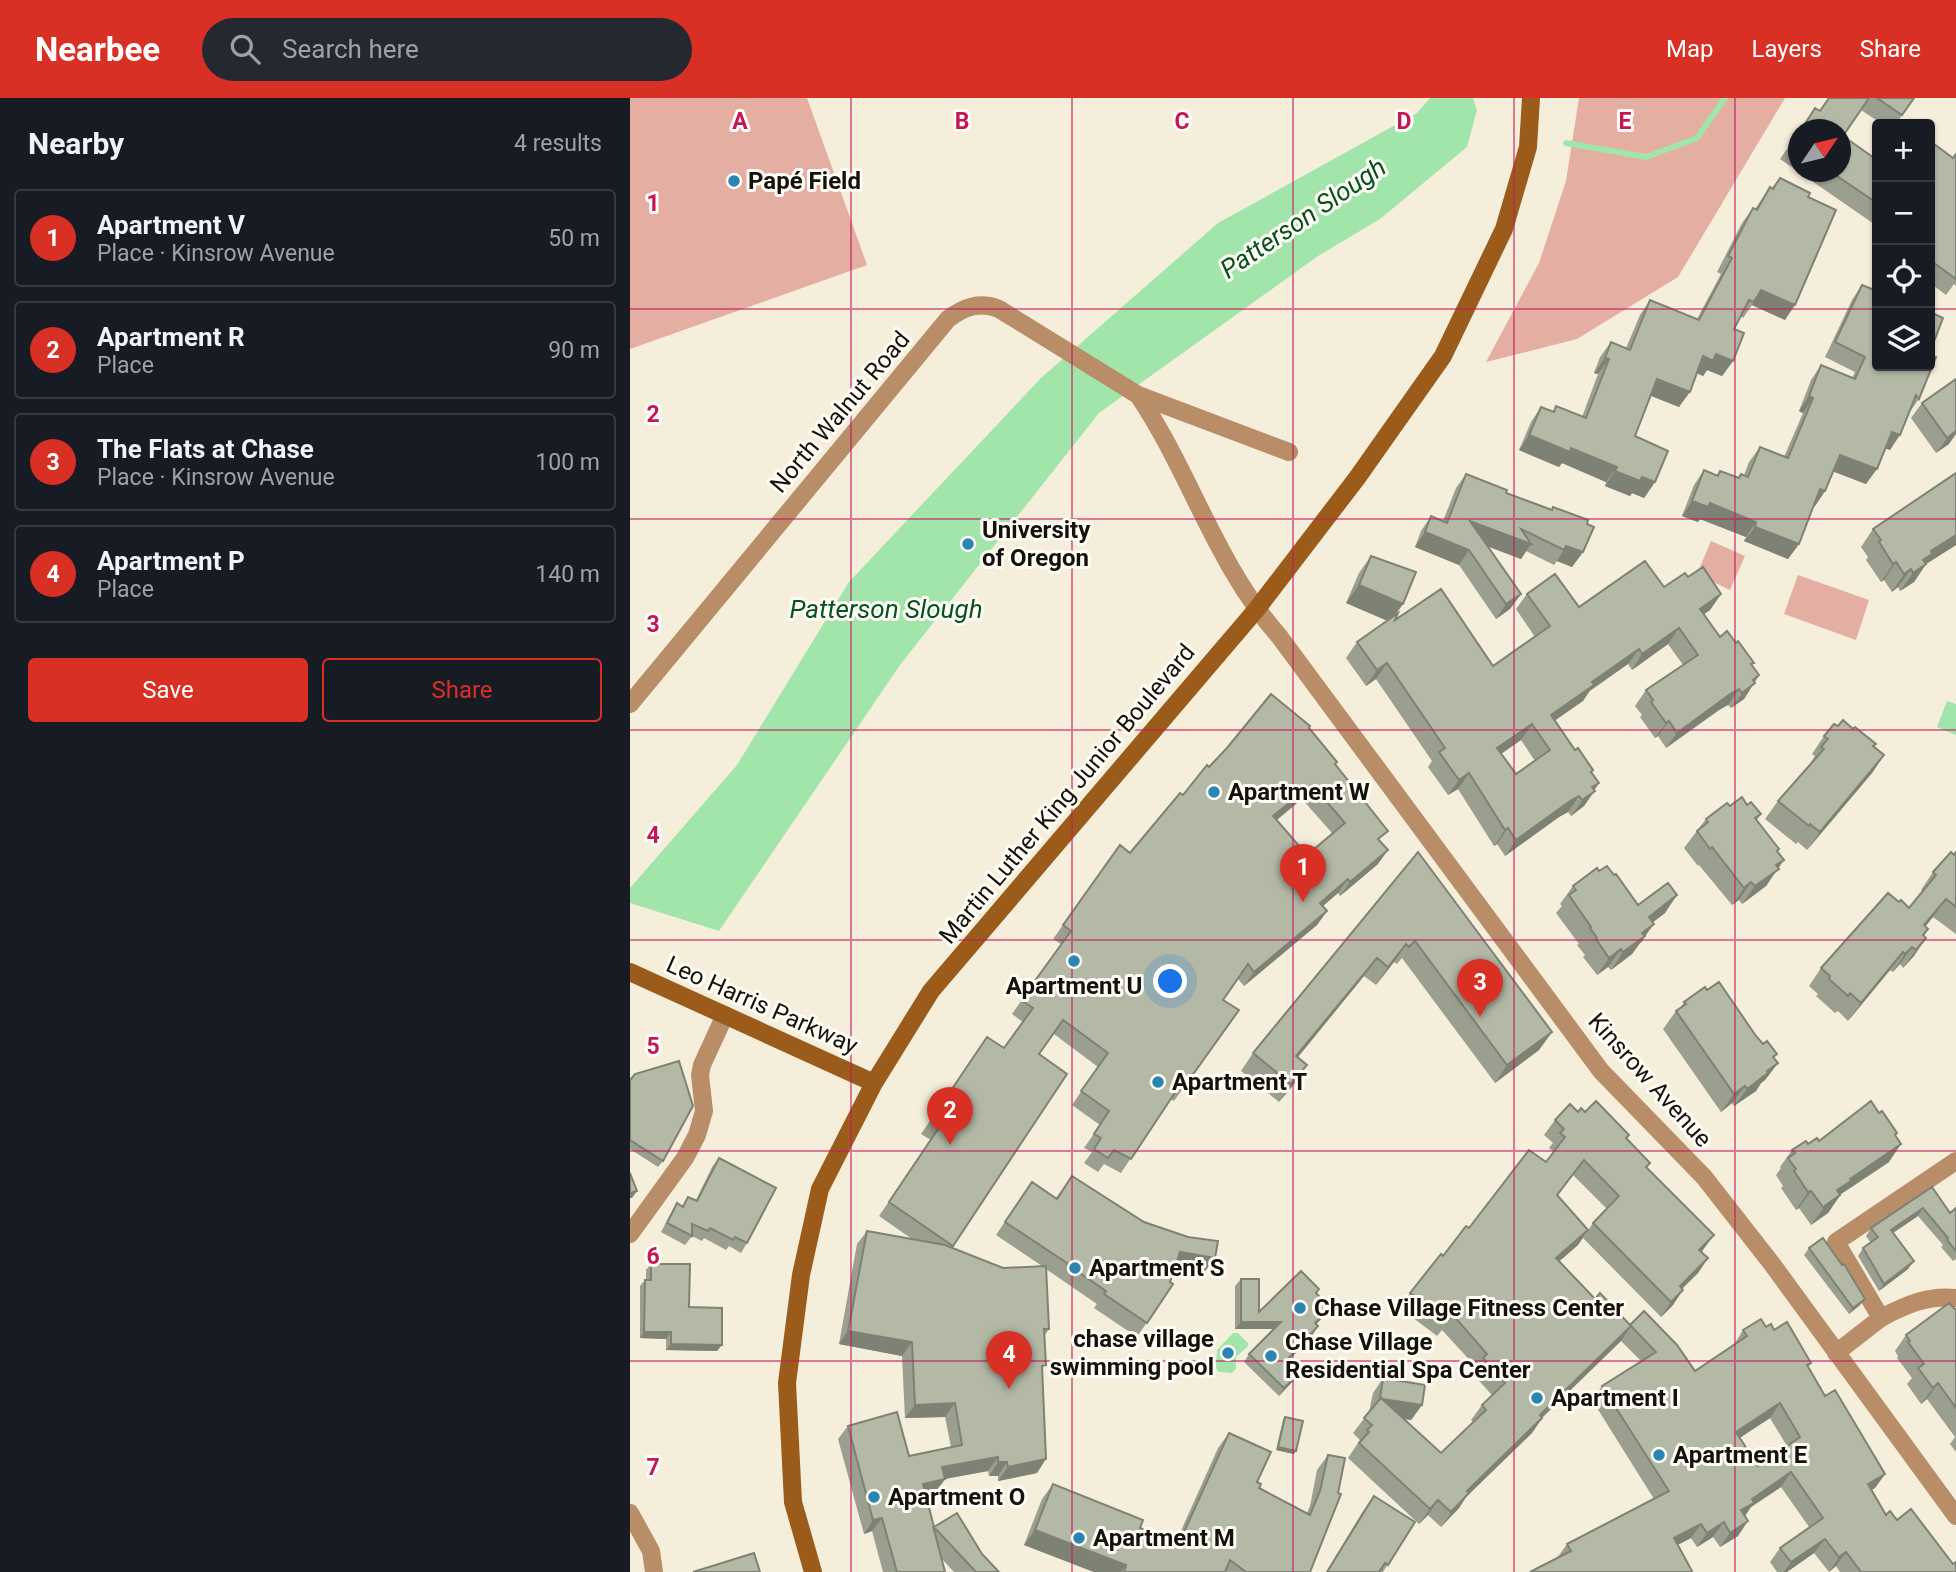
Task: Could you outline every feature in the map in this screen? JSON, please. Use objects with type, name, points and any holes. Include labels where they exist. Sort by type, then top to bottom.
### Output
[{"type":"main road","name":"Martin Luther King Junior Boulevard","points":[[813,1572],[793,1502],[787,1383],[801,1275],[820,1189],[874,1083],[931,991],[1256,610],[1357,478],[1443,356],[1504,229],[1528,147],[1531,98]]},
{"type":"main road","name":"Leo Harris Parkway","points":[[630,972],[874,1083]]},
{"type":"street","name":"North Walnut Road","points":[[630,704],[948,320],[967,308],[989,305],[1138,395],[1289,452]]},
{"type":"street","name":"North Walnut Road","points":[[1138,395],[1164,436],[1208,529],[1256,610]]},
{"type":"street","name":"Kinsrow Avenue","points":[[1256,610],[1279,636],[1601,1071],[1691,1163],[1772,1264],[1956,1516]]},
{"type":"street","points":[[630,1234],[685,1158],[698,1135],[704,1111],[700,1075],[702,1065],[725,1015]]},
{"type":"street","points":[[1881,1318],[1836,1242],[1956,1161]]},
{"type":"street","points":[[1836,1353],[1881,1318],[1909,1303],[1944,1297],[1956,1298]]},
{"type":"street","points":[[630,1513],[651,1551],[654,1572]]},
{"type":"shaded area","name":"Papé Field","points":[[630,98],[807,98],[867,265],[630,349]]},
{"type":"shaded area","points":[[1579,98],[1785,98],[1678,277],[1577,339],[1486,362],[1539,263],[1566,181]]},
{"type":"shaded area","points":[[1711,541],[1745,556],[1730,590],[1697,574]]},
{"type":"shaded area","points":[[1798,575],[1869,600],[1856,640],[1784,614]]},
{"type":"water","name":"Patterson Slough","points":[[1430,98],[1473,98],[1477,110],[1467,147],[1380,219],[1318,256],[1099,413],[900,665],[719,931],[630,903],[630,888],[737,765],[849,582],[1041,378],[1218,223],[1417,113]]},
{"type":"water","points":[[1947,701],[1956,704],[1956,735],[1937,727]]},
{"type":"water","name":"chase village swimming pool","points":[[1233,1333],[1238,1333],[1248,1346],[1236,1357],[1236,1369],[1232,1373],[1219,1372],[1216,1368],[1217,1350]]},
{"type":"building","points":[[1829,98],[1869,98],[1851,124],[1851,119],[1808,119],[1815,108],[1820,111]]},
{"type":"building","points":[[1877,98],[1914,98],[1902,115]]},
{"type":"building","points":[[1851,142],[1872,156],[1872,200],[1846,182],[1851,182]]},
{"type":"building","points":[[1935,145],[1953,158],[1956,154],[1956,279],[1935,264]]},
{"type":"building","points":[[1780,178],[1810,193],[1808,197],[1836,210],[1795,305],[1761,290],[1754,302],[1749,300],[1734,329],[1744,333],[1733,361],[1716,354],[1713,361],[1703,356],[1690,392],[1657,379],[1635,436],[1668,451],[1655,482],[1642,477],[1640,481],[1615,471],[1617,467],[1571,448],[1570,452],[1529,435],[1541,407],[1554,412],[1556,406],[1586,418],[1609,359],[1605,358],[1611,342],[1630,350],[1650,300],[1699,320],[1732,258],[1728,256],[1753,208],[1757,210],[1770,187],[1773,189]]},
{"type":"building","points":[[1862,285],[1872,289],[1872,371],[1930,371],[1919,399],[1916,395],[1900,435],[1892,432],[1877,469],[1840,455],[1825,491],[1820,489],[1799,544],[1755,527],[1756,522],[1710,503],[1708,507],[1692,501],[1704,470],[1718,476],[1720,471],[1739,478],[1741,474],[1748,477],[1760,447],[1788,458],[1813,398],[1809,396],[1821,365],[1855,379],[1865,357],[1835,342]]},
{"type":"building","points":[[1935,314],[1943,318],[1935,339]]},
{"type":"building","points":[[1956,379],[1956,431],[1947,438],[1922,403]]},
{"type":"building","points":[[1956,473],[1956,535],[1931,551],[1932,554],[1923,560],[1926,564],[1913,573],[1911,569],[1904,574],[1896,562],[1893,564],[1873,529]]},
{"type":"building","points":[[1466,474],[1507,490],[1506,493],[1588,520],[1587,524],[1594,527],[1583,552],[1566,546],[1564,550],[1521,529],[1531,544],[1470,521],[1521,594],[1506,604],[1469,550],[1425,532],[1431,516],[1447,523]]},
{"type":"building","points":[[1371,556],[1416,572],[1403,604],[1359,585]]},
{"type":"building","points":[[1645,561],[1664,587],[1685,573],[1688,577],[1703,567],[1721,594],[1700,609],[1720,637],[1727,631],[1736,643],[1738,641],[1759,675],[1753,680],[1755,683],[1742,693],[1739,689],[1730,694],[1677,733],[1669,721],[1666,723],[1646,690],[1698,655],[1679,628],[1642,654],[1639,649],[1551,715],[1575,750],[1578,748],[1593,770],[1591,772],[1599,783],[1592,787],[1595,791],[1582,800],[1579,796],[1570,801],[1516,840],[1508,828],[1505,830],[1469,773],[1459,780],[1439,752],[1445,748],[1387,663],[1377,670],[1357,642],[1398,613],[1395,620],[1441,589],[1493,666],[1550,626],[1527,594],[1555,574],[1579,607]],"holes":[[[1532,724],[1550,750],[1516,774],[1497,748]]]},
{"type":"building","points":[[1271,694],[1310,726],[1337,762],[1335,764],[1388,831],[1378,839],[1388,850],[1320,903],[1327,911],[1254,972],[1248,964],[1223,1000],[1239,1010],[1184,1087],[1180,1085],[1131,1159],[1114,1150],[1108,1158],[1094,1149],[1101,1138],[1094,1134],[1109,1111],[1081,1091],[1108,1053],[1063,1020],[1039,1054],[1067,1074],[953,1246],[889,1202],[940,1126],[931,1120],[987,1037],[1004,1048],[1033,1008],[1021,1000],[1071,931],[1063,925],[1120,845],[1130,853],[1180,793],[1183,795],[1207,765],[1209,767]],"holes":[[[1312,785],[1345,823],[1307,855],[1273,816]]]},
{"type":"building","points":[[1843,720],[1876,744],[1873,746],[1884,755],[1820,832],[1778,801],[1824,749],[1821,747],[1828,739],[1824,736],[1834,724],[1838,726]]},
{"type":"building","points":[[1742,797],[1747,805],[1751,802],[1761,814],[1755,818],[1779,849],[1777,851],[1784,860],[1776,865],[1779,869],[1755,886],[1751,882],[1744,888],[1697,831],[1708,822],[1706,819],[1727,803],[1730,806]]},
{"type":"building","points":[[1418,852],[1552,1032],[1507,1065],[1415,941],[1409,947],[1406,944],[1388,967],[1377,958],[1296,1056],[1307,1065],[1291,1084],[1253,1053]]},
{"type":"building","points":[[1951,852],[1954,855],[1956,852],[1956,907],[1946,899],[1924,925],[1928,929],[1923,935],[1926,938],[1916,950],[1912,947],[1905,954],[1903,952],[1861,1003],[1850,993],[1848,996],[1821,968],[1888,893],[1909,908],[1936,875],[1933,872]]},
{"type":"building","points":[[1607,866],[1638,905],[1668,883],[1677,895],[1649,917],[1654,924],[1642,933],[1645,936],[1623,952],[1621,949],[1609,958],[1569,895],[1576,890],[1573,886],[1597,868],[1599,871]]},
{"type":"building","points":[[1719,982],[1756,1036],[1763,1044],[1767,1041],[1777,1054],[1773,1057],[1778,1063],[1767,1071],[1768,1073],[1747,1089],[1745,1086],[1734,1094],[1676,1011],[1705,987],[1707,990]]},
{"type":"building","points":[[679,1061],[693,1106],[663,1161],[630,1140],[630,1080],[635,1074]]},
{"type":"building","points":[[1596,1101],[1629,1135],[1626,1138],[1650,1163],[1646,1167],[1714,1235],[1699,1250],[1708,1258],[1680,1286],[1683,1290],[1671,1302],[1593,1223],[1619,1196],[1584,1160],[1557,1195],[1588,1230],[1556,1258],[1595,1299],[1600,1293],[1631,1326],[1540,1415],[1542,1418],[1467,1491],[1469,1493],[1451,1512],[1438,1500],[1430,1509],[1359,1443],[1372,1425],[1364,1418],[1381,1398],[1383,1378],[1425,1385],[1422,1405],[1382,1399],[1441,1453],[1486,1410],[1482,1405],[1505,1383],[1483,1358],[1487,1354],[1453,1315],[1448,1321],[1410,1293],[1466,1226],[1469,1228],[1529,1150],[1546,1162],[1565,1137],[1560,1133],[1564,1129],[1555,1120],[1570,1104],[1578,1112],[1581,1108],[1585,1112]]},
{"type":"building","points":[[1871,1101],[1879,1113],[1882,1111],[1901,1144],[1850,1179],[1851,1181],[1837,1190],[1840,1195],[1823,1207],[1811,1191],[1808,1192],[1788,1158],[1795,1153],[1792,1150],[1806,1141],[1808,1144],[1817,1138],[1819,1141]]},
{"type":"building","points":[[719,1158],[776,1188],[747,1243],[692,1224],[692,1236],[667,1223],[677,1203],[683,1207],[688,1197],[697,1201]]},
{"type":"building","points":[[630,1173],[637,1191],[630,1193]]},
{"type":"building","points":[[1072,1176],[1144,1222],[1188,1237],[1218,1241],[1215,1258],[1180,1252],[1170,1282],[1173,1284],[1147,1323],[1104,1294],[1106,1291],[1070,1265],[1005,1222],[1032,1182],[1057,1199]]},
{"type":"building","points":[[1932,1187],[1950,1213],[1956,1208],[1956,1251],[1923,1208],[1891,1230],[1914,1261],[1884,1284],[1863,1248],[1878,1237],[1871,1228]]},
{"type":"building","points":[[867,1231],[945,1245],[1003,1268],[1046,1266],[1049,1329],[1044,1329],[1046,1365],[1042,1366],[1046,1459],[1008,1467],[1007,1462],[998,1462],[998,1457],[942,1467],[945,1479],[923,1484],[934,1527],[957,1513],[982,1554],[999,1572],[976,1572],[933,1526],[945,1572],[897,1572],[882,1518],[873,1520],[848,1426],[897,1412],[909,1456],[962,1445],[955,1403],[915,1405],[912,1342],[848,1331]]},
{"type":"building","points":[[1823,1238],[1842,1265],[1844,1264],[1865,1299],[1853,1308],[1809,1248]]},
{"type":"building","points":[[651,1264],[690,1264],[689,1307],[722,1308],[722,1345],[671,1344],[671,1332],[644,1332],[645,1280],[651,1280]]},
{"type":"building","points":[[1301,1271],[1319,1289],[1316,1293],[1330,1308],[1315,1323],[1318,1326],[1286,1361],[1299,1374],[1284,1388],[1249,1354],[1281,1322],[1241,1322],[1241,1279],[1259,1279],[1259,1312]]},
{"type":"building","points":[[1949,1303],[1956,1310],[1956,1408],[1938,1383],[1933,1388],[1918,1368],[1924,1364],[1906,1335]]},
{"type":"building","points":[[1644,1311],[1677,1345],[1695,1371],[1747,1336],[1743,1330],[1761,1319],[1766,1327],[1771,1324],[1774,1330],[1787,1322],[1811,1363],[1807,1365],[1825,1396],[1835,1390],[1885,1474],[1868,1484],[1886,1515],[1890,1511],[1897,1520],[1911,1509],[1953,1564],[1956,1562],[1956,1572],[1861,1572],[1846,1552],[1839,1557],[1825,1539],[1791,1562],[1780,1548],[1823,1518],[1791,1472],[1752,1499],[1754,1503],[1741,1510],[1748,1521],[1730,1533],[1724,1522],[1707,1533],[1701,1524],[1674,1538],[1692,1571],[1690,1572],[1530,1572],[1571,1551],[1567,1544],[1669,1491],[1602,1386],[1656,1352],[1630,1325]],"holes":[[[1780,1403],[1800,1437],[1758,1466],[1736,1432]]]},
{"type":"building","points":[[1285,1417],[1303,1421],[1296,1451],[1278,1447]]},
{"type":"building","points":[[1229,1433],[1271,1452],[1257,1482],[1261,1484],[1259,1488],[1310,1515],[1320,1491],[1328,1455],[1345,1458],[1338,1493],[1341,1494],[1310,1572],[1246,1572],[1230,1560],[1225,1572],[1124,1572],[1126,1565],[1035,1530],[1053,1484],[1143,1520],[1140,1528],[1179,1543]]},
{"type":"building","points":[[1374,1496],[1415,1522],[1388,1565],[1385,1563],[1379,1572],[1327,1572]]},
{"type":"building","points":[[754,1553],[760,1572],[693,1572]]},
{"type":"waterway","name":"Patterson Slough","points":[[1566,143],[1646,157],[1697,138],[1725,98]]},
{"type":"place","name":"Papé Field","points":[[734,181]]},
{"type":"place","name":"University of Oregon","points":[[968,544]]},
{"type":"place","name":"Apartment W","points":[[1214,792]]},
{"type":"place","name":"Apartment V","points":[[1303,902]]},
{"type":"place","name":"Apartment U","points":[[1074,961]]},
{"type":"place","name":"The Flats at Chase","points":[[1480,1017]]},
{"type":"place","name":"Apartment T","points":[[1158,1082]]},
{"type":"place","name":"Apartment R","points":[[950,1145]]},
{"type":"place","name":"Apartment S","points":[[1075,1268]]},
{"type":"place","name":"Chase Village Fitness Center","points":[[1300,1308]]},
{"type":"place","name":"chase village swimming pool","points":[[1228,1353]]},
{"type":"place","name":"Chase Village Residential Spa Center","points":[[1271,1356]]},
{"type":"place","name":"Apartment P","points":[[1009,1389]]},
{"type":"place","name":"Apartment I","points":[[1537,1398]]},
{"type":"place","name":"Apartment E","points":[[1659,1455]]},
{"type":"place","name":"Apartment O","points":[[874,1497]]},
{"type":"place","name":"Apartment M","points":[[1079,1538]]}]
